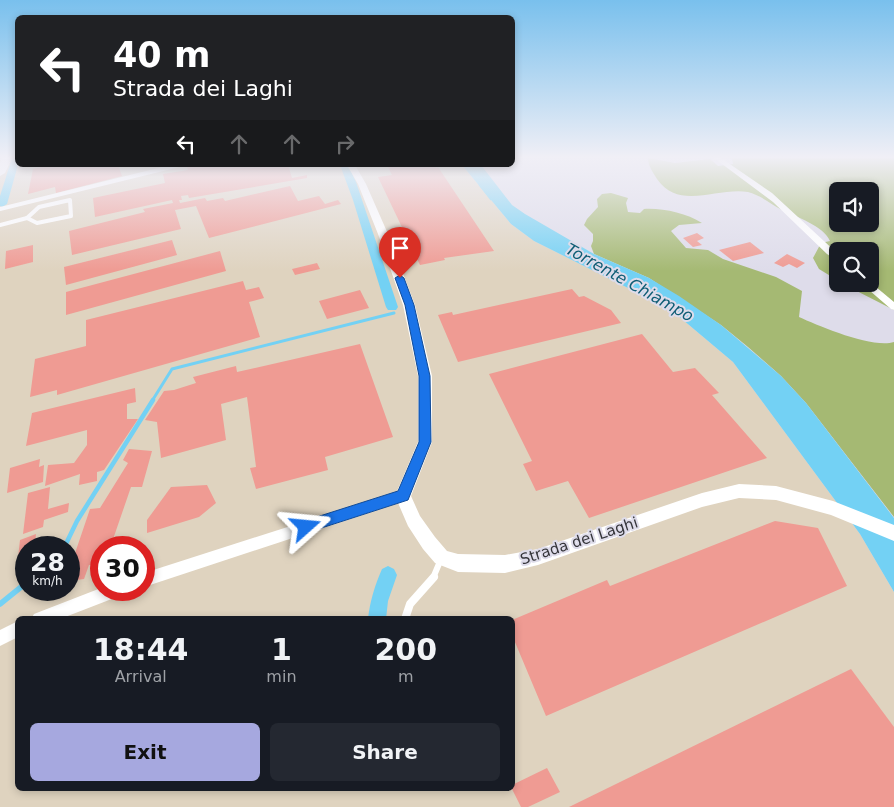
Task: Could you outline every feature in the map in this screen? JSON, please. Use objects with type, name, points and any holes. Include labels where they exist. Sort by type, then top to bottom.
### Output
[{"type":"street","points":[[367,196],[409,305],[425,376],[425,442],[403,496],[414,521],[428,543],[441,556]]},
{"type":"street","points":[[770,196],[829,251]]},
{"type":"street","points":[[876,292],[894,307]]},
{"type":"street","name":"Strada dei Laghi","points":[[441,556],[458,563],[505,564],[538,557],[702,500],[739,491],[776,492],[833,508],[894,533]]},
{"type":"street","points":[[155,576],[403,496]]},
{"type":"street","points":[[47,616],[90,600]]},
{"type":"street","points":[[0,638],[15,630]]},
{"type":"lane","points":[[0,209],[54,196]]},
{"type":"lane","points":[[0,225],[27,218],[39,207],[70,200],[71,216],[37,224],[27,218]]},
{"type":"lane","points":[[406,616],[410,604],[432,579],[441,556]]},
{"type":"shaded area","points":[[0,196],[487,196],[511,224],[534,241],[670,309],[733,362],[860,534],[894,592],[894,807],[0,807]]},
{"type":"green space","points":[[600,196],[620,196],[628,198],[626,203],[628,212],[640,213],[644,209],[651,209],[666,210],[689,216],[702,223],[679,225],[671,231],[686,248],[708,250],[723,259],[776,277],[802,291],[799,317],[860,340],[885,343],[894,342],[894,517],[806,403],[781,376],[748,347],[721,325],[649,278],[594,254],[591,246],[593,234],[584,225],[598,207],[597,199]]},
{"type":"green space","points":[[758,196],[829,196],[829,232],[879,232],[879,196],[894,196],[894,310],[859,292],[879,292],[879,242],[829,242],[829,275],[819,269],[813,258],[821,243],[830,241],[822,231]]},
{"type":"water","points":[[487,196],[505,196],[512,205],[525,214],[594,254],[649,278],[679,296],[721,325],[781,376],[806,403],[894,518],[894,592],[860,534],[733,362],[670,309],[534,241],[511,224]]},
{"type":"building","points":[[104,196],[183,196],[181,196],[182,200],[179,200],[180,203],[205,198],[207,201],[223,198],[225,201],[248,196],[295,196],[298,201],[319,196],[325,204],[338,200],[341,204],[209,238],[196,206],[175,210],[181,229],[72,255],[69,231],[145,212],[143,209],[173,203],[172,200],[95,217],[93,198]]},
{"type":"building","points":[[188,196],[203,196],[189,198]]},
{"type":"building","points":[[387,196],[457,196],[494,251],[444,258],[445,260],[420,265]]},
{"type":"building","points":[[697,233],[704,238],[697,241],[702,245],[693,247],[683,238]]},
{"type":"building","points":[[172,240],[177,255],[66,285],[64,267]]},
{"type":"building","points":[[750,242],[764,253],[733,261],[719,250]]},
{"type":"building","points":[[33,245],[33,262],[5,269],[6,251]]},
{"type":"building","points":[[220,251],[226,271],[66,315],[66,292]]},
{"type":"building","points":[[787,254],[805,263],[797,268],[789,264],[783,267],[774,263]]},
{"type":"building","points":[[317,263],[320,269],[295,275],[292,269]]},
{"type":"building","points":[[243,281],[246,290],[259,287],[264,298],[249,302],[260,337],[57,395],[57,390],[30,397],[35,359],[86,346],[86,320]]},
{"type":"building","points":[[572,289],[579,297],[584,296],[611,310],[621,323],[458,362],[438,315],[452,312],[453,315]]},
{"type":"building","points":[[360,290],[369,308],[327,319],[319,301]]},
{"type":"building","points":[[642,334],[673,372],[695,368],[719,393],[712,395],[767,458],[589,518],[568,481],[536,491],[523,464],[532,461],[489,374]]},
{"type":"building","points":[[360,344],[393,437],[325,457],[328,470],[256,489],[250,468],[256,467],[247,397],[221,404],[226,440],[161,458],[157,422],[145,420],[164,391],[196,383],[193,377],[236,366],[237,372]]},
{"type":"building","points":[[135,388],[136,402],[127,404],[127,419],[138,419],[104,470],[97,472],[97,481],[79,485],[80,474],[45,486],[48,465],[74,463],[87,445],[87,430],[26,446],[32,413]]},
{"type":"building","points":[[129,449],[152,451],[142,487],[131,487],[114,536],[90,536],[90,565],[84,579],[80,580],[80,538],[90,509],[100,508],[128,463],[123,460]]},
{"type":"building","points":[[40,459],[39,467],[44,465],[43,482],[7,493],[10,468]]},
{"type":"building","points":[[207,485],[216,503],[199,517],[147,533],[147,520],[171,487]]},
{"type":"building","points":[[50,487],[48,509],[69,503],[68,512],[44,520],[43,527],[23,534],[28,493]]},
{"type":"building","points":[[775,521],[818,528],[847,586],[546,716],[515,642],[515,619],[607,580],[610,586]]},
{"type":"building","points":[[851,669],[894,727],[894,807],[569,807]]},
{"type":"building","points":[[547,768],[560,792],[528,807],[521,807],[513,791],[515,791],[515,784]]},
{"type":"waterway","points":[[2,204],[5,196]]},
{"type":"waterway","points":[[356,196],[392,307]]},
{"type":"waterway","name":"Torrente Chiampo","points":[[488,196],[491,199]]},
{"type":"waterway","points":[[152,401],[172,369],[394,313]]},
{"type":"waterway","points":[[70,536],[77,521],[153,400]]},
{"type":"waterway","points":[[377,616],[379,601],[388,575]]},
{"type":"waterway","points":[[0,604],[15,592]]},
{"type":"route","points":[[306,527],[403,496],[425,442],[425,376],[409,305],[400,278]]}]
